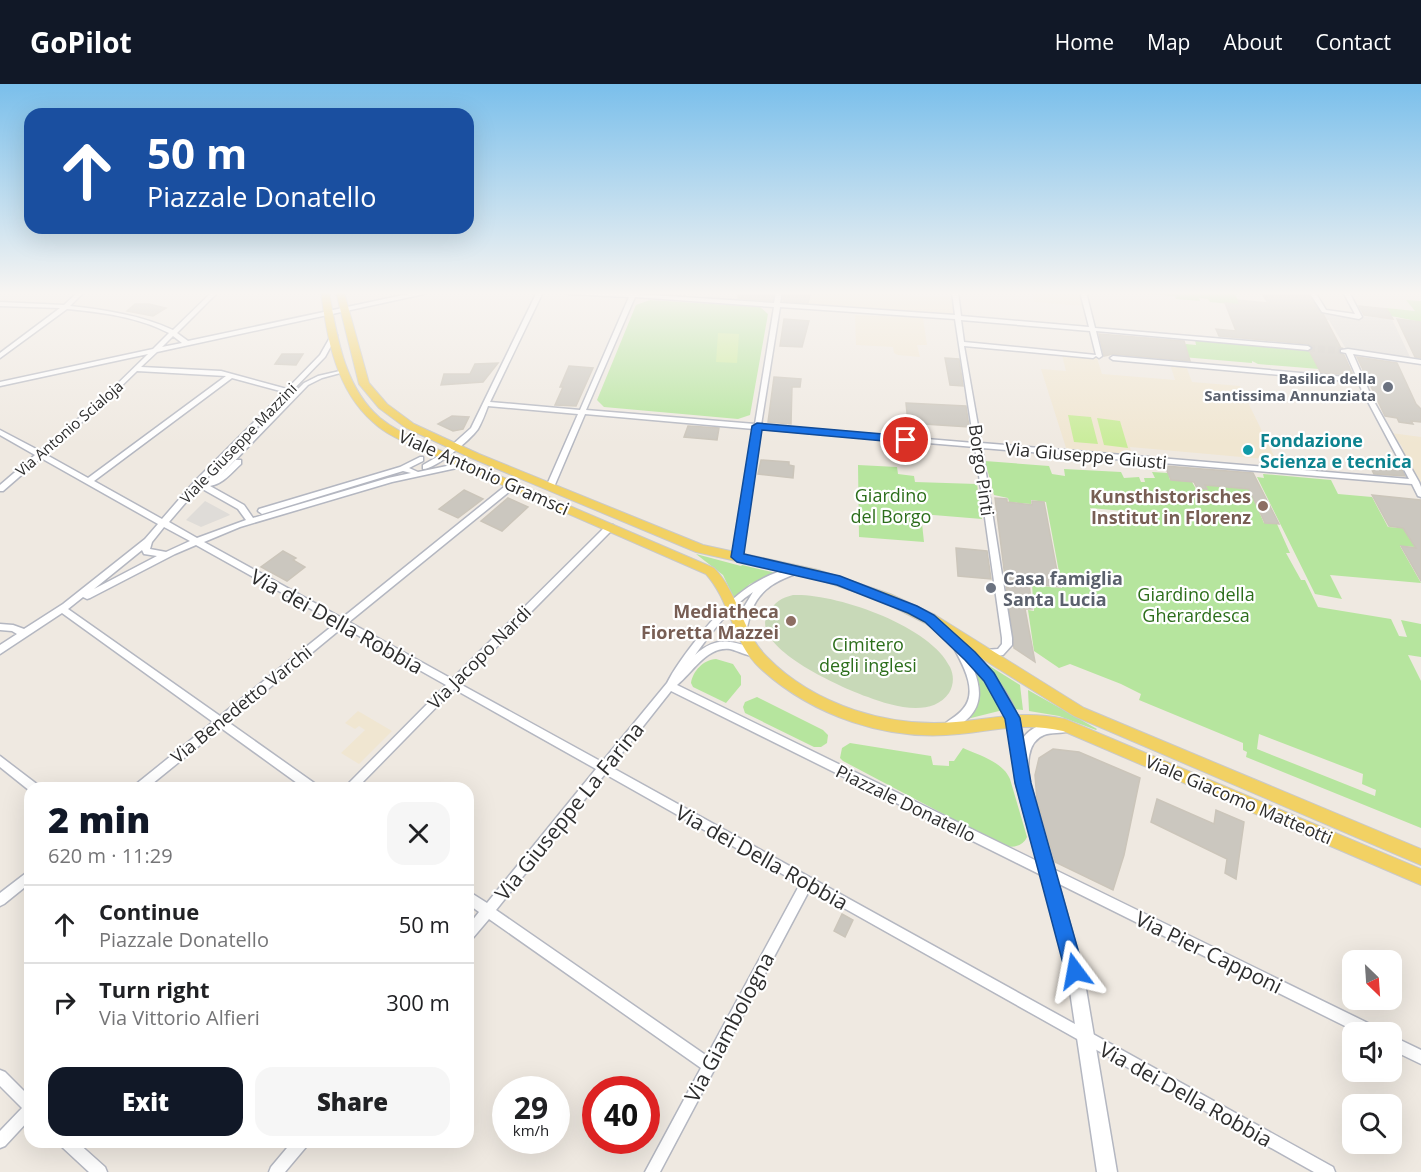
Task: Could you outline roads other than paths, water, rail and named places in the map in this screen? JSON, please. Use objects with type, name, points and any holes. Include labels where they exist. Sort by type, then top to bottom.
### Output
[{"type":"main road","name":"Viale Antonio Gramsci","points":[[336,343],[342,371],[355,396],[377,420],[396,434],[702,566],[720,582],[730,606]]},
{"type":"main road","name":"Viale Antonio Gramsci","points":[[352,343],[358,367],[369,390],[405,423],[456,447],[691,545],[737,557]]},
{"type":"main road","points":[[737,557],[840,581],[885,597],[930,619],[988,653]]},
{"type":"main road","points":[[730,606],[754,653],[796,687],[851,715],[895,727],[941,730],[1013,718]]},
{"type":"main road","name":"Viale Giacomo Matteotti","points":[[988,653],[1061,702],[1108,725],[1421,857]]},
{"type":"main road","name":"Viale Giacomo Matteotti","points":[[1013,718],[1057,723],[1079,729],[1421,877]]},
{"type":"street","points":[[0,356],[18,343]]},
{"type":"street","name":"Via Antonio Scialoja","points":[[0,489],[96,407],[162,343]]},
{"type":"street","points":[[0,384],[181,343]]},
{"type":"street","name":"Viale Giuseppe Mazzini","points":[[0,650],[64,608],[148,541],[287,391],[323,356],[330,343]]},
{"type":"street","points":[[197,541],[252,520],[391,480],[414,472],[445,456],[474,429],[515,343]]},
{"type":"street","points":[[550,486],[611,343]]},
{"type":"street","points":[[737,557],[771,343]]},
{"type":"street","points":[[1094,343],[1096,356]]},
{"type":"street","points":[[1245,343],[1308,348]]},
{"type":"street","points":[[961,344],[1361,380]]},
{"type":"street","name":"Borgo Pinti","points":[[961,344],[1007,638],[1006,647],[1000,652],[988,653]]},
{"type":"street","points":[[1421,363],[1345,351],[1421,494]]},
{"type":"street","points":[[136,369],[232,375],[287,391]]},
{"type":"street","name":"Viale Giuseppe Mazzini","points":[[201,485],[223,478],[305,391],[321,384],[330,374],[342,371]]},
{"type":"street","points":[[89,481],[232,375]]},
{"type":"street","name":"Via Giuseppe Giusti","points":[[483,407],[582,411],[1415,482]]},
{"type":"street","points":[[0,432],[164,523]]},
{"type":"street","points":[[252,520],[258,513],[274,507],[403,469],[420,459]]},
{"type":"street","points":[[391,480],[466,464]]},
{"type":"street","points":[[403,469],[414,472]]},
{"type":"street","points":[[201,485],[241,507],[252,520]]},
{"type":"street","name":"Via Benedetto Varchi","points":[[146,782],[512,485]]},
{"type":"street","name":"Viale Giuseppe Mazzini","points":[[164,523],[197,541]]},
{"type":"street","name":"Via Jacopo Nardi","points":[[355,782],[609,527]]},
{"type":"street","points":[[148,541],[145,549],[148,554],[172,552]]},
{"type":"street","name":"Viale Giuseppe Mazzini","points":[[64,608],[197,541]]},
{"type":"street","name":"Via dei Della Robbia","points":[[197,541],[1328,1172]]},
{"type":"street","points":[[670,686],[677,672],[730,606],[753,585],[798,570]]},
{"type":"street","points":[[742,633],[747,605],[764,585],[778,575]]},
{"type":"street","points":[[64,608],[305,782]]},
{"type":"street","points":[[930,619],[989,677],[1013,718],[1020,770],[1069,945],[1107,1172]]},
{"type":"street","points":[[0,627],[13,628],[22,636]]},
{"type":"street","points":[[0,639],[22,636]]},
{"type":"street","points":[[941,730],[964,714],[975,697],[974,678],[955,642]]},
{"type":"street","points":[[670,686],[684,675],[703,651],[712,646],[737,646],[754,653]]},
{"type":"street","name":"Via Giuseppe La Farina","points":[[474,928],[670,686]]},
{"type":"street","name":"Piazzale Donatello","points":[[670,686],[1047,873]]},
{"type":"street","points":[[1020,770],[1026,742],[1033,735],[1055,728],[1079,729]]},
{"type":"street","points":[[0,761],[26,782]]},
{"type":"street","name":"Via Pier Capponi","points":[[1047,873],[1351,1022]]},
{"type":"street","points":[[0,900],[24,881]]},
{"type":"street","name":"Via Giambologna","points":[[652,1172],[807,882]]},
{"type":"street","points":[[474,901],[708,1065]]},
{"type":"street","points":[[1402,1047],[1421,1057]]},
{"type":"street","points":[[0,1077],[24,1102]]},
{"type":"street","points":[[0,1141],[24,1115]]},
{"type":"street","points":[[74,1148],[100,1172]]},
{"type":"street","points":[[276,1172],[296,1148]]},
{"type":"tunnel","points":[[1308,348],[1343,351]]},
{"type":"place","name":"Basilica della Santissima Annunziata","points":[[1388,387]]},
{"type":"place","name":"Fondazione Scienza e tecnica","points":[[1248,450]]},
{"type":"place","name":"Kunsthistorisches Institut in Florenz","points":[[1263,506]]},
{"type":"place","name":"Casa famiglia Santa Lucia","points":[[991,588]]},
{"type":"place","name":"Mediatheca Fioretta Mazzei","points":[[791,621]]},
{"type":"park label","name":"Giardino del Borgo","points":[[891,505]]},
{"type":"park label","name":"Giardino della Gherardesca","points":[[1196,604]]},
{"type":"park label","name":"Cimitero degli inglesi","points":[[868,654]]}]
